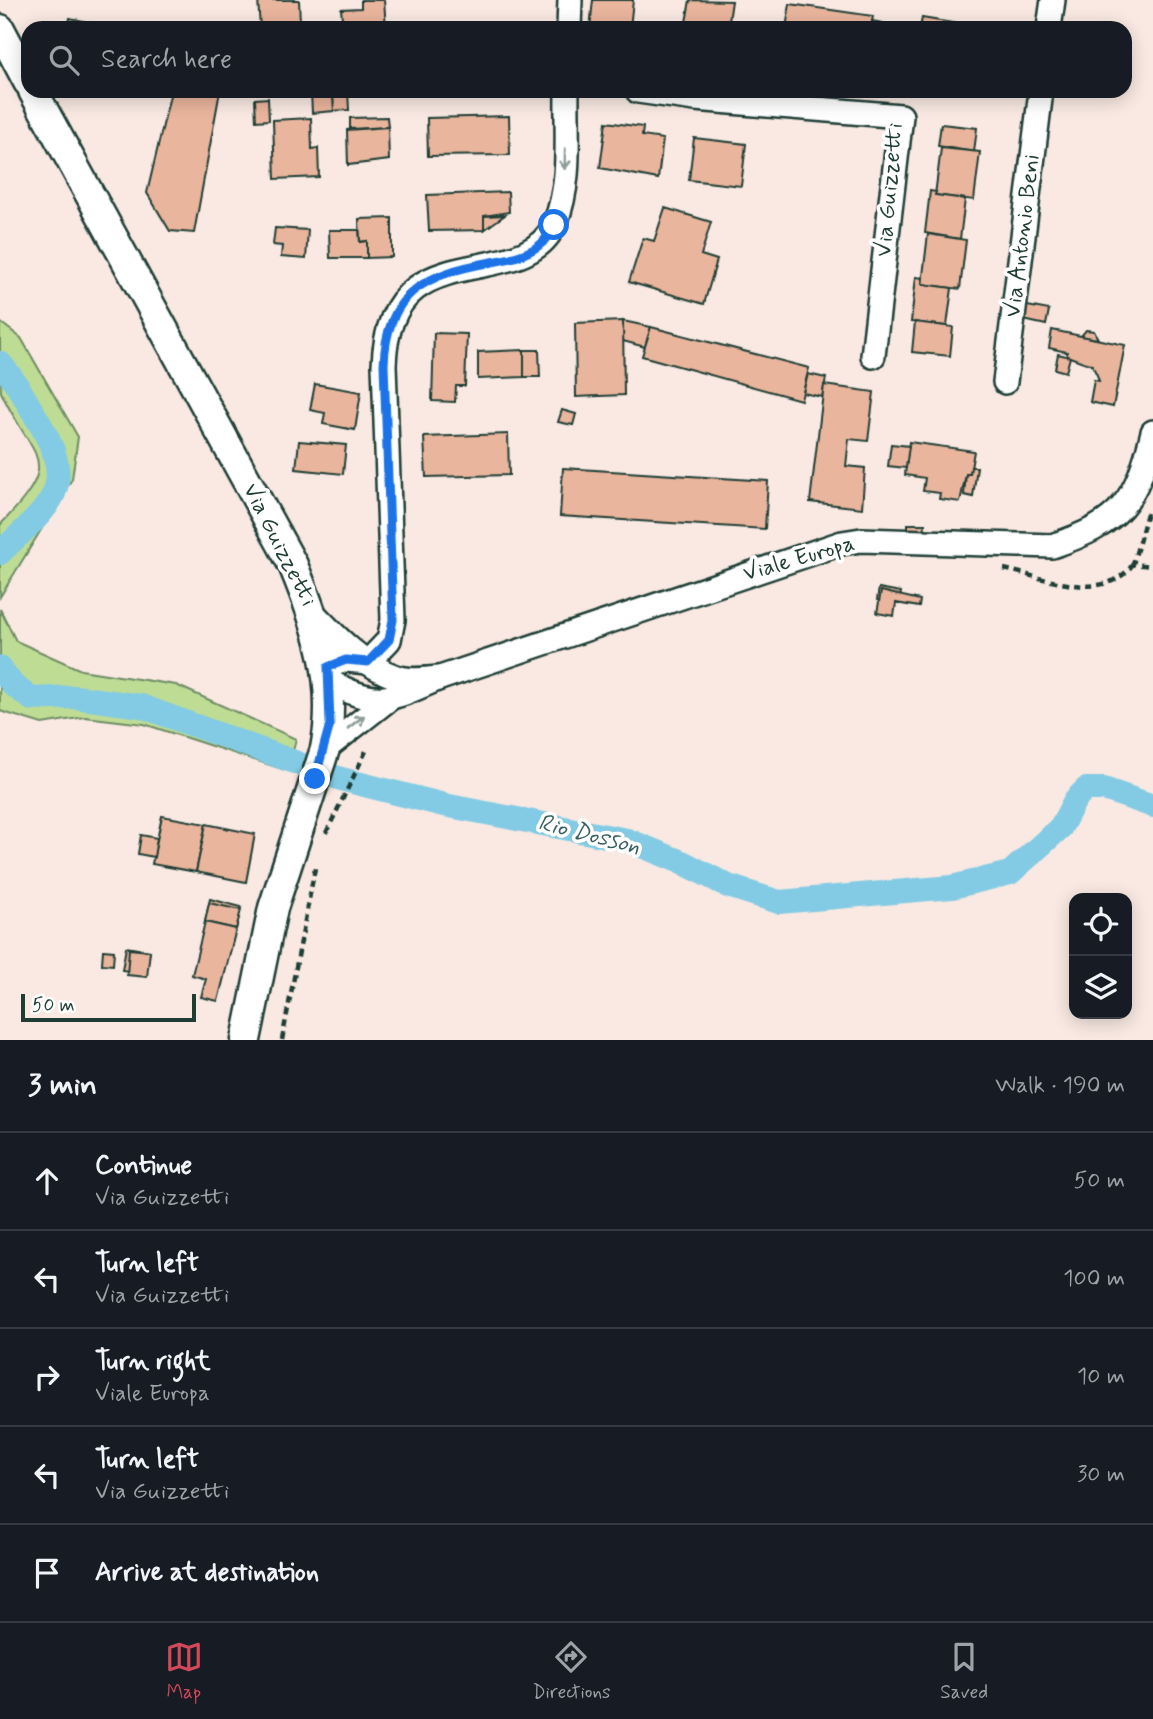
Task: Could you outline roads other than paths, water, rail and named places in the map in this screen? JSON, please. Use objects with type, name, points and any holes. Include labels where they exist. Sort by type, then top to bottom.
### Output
[{"type":"street","points":[[569,21],[570,0]]},
{"type":"street","points":[[1050,21],[1053,0]]},
{"type":"street","points":[[0,29],[21,69]]},
{"type":"street","name":"Via Guizzetti","points":[[37,98],[293,565],[313,613],[329,674],[330,724],[325,749],[273,908],[246,1040]]},
{"type":"street","points":[[329,674],[346,660],[368,662],[389,640],[393,620],[384,338],[395,309],[426,282],[454,272],[512,258],[541,244],[554,225],[565,192],[567,98]]},
{"type":"street","name":"Via Guizzetti","points":[[688,98],[901,116],[873,356]]},
{"type":"street","name":"Via Antonio Beni","points":[[1005,382],[1040,98]]},
{"type":"street","name":"Viale Europa","points":[[325,749],[389,699],[440,678],[842,543],[861,540],[1052,546],[1080,537],[1108,522],[1130,500],[1145,466],[1153,432]]},
{"type":"street","name":"Viale Europa","points":[[313,613],[368,662],[396,677],[412,680],[440,678]]},
{"type":"street","name":"Viale Europa","points":[[329,674],[354,695],[389,699]]},
{"type":"waterway","name":"Rio Dosson","points":[[0,363],[20,389],[49,441],[58,478],[46,507],[0,553]]},
{"type":"waterway","name":"Rio Dosson","points":[[0,668],[13,685],[32,699],[75,697],[141,706],[341,779],[444,805],[627,840],[684,863],[728,886],[779,902],[952,887],[1010,873],[1061,827],[1075,800],[1086,789],[1104,789],[1153,806]]}]
